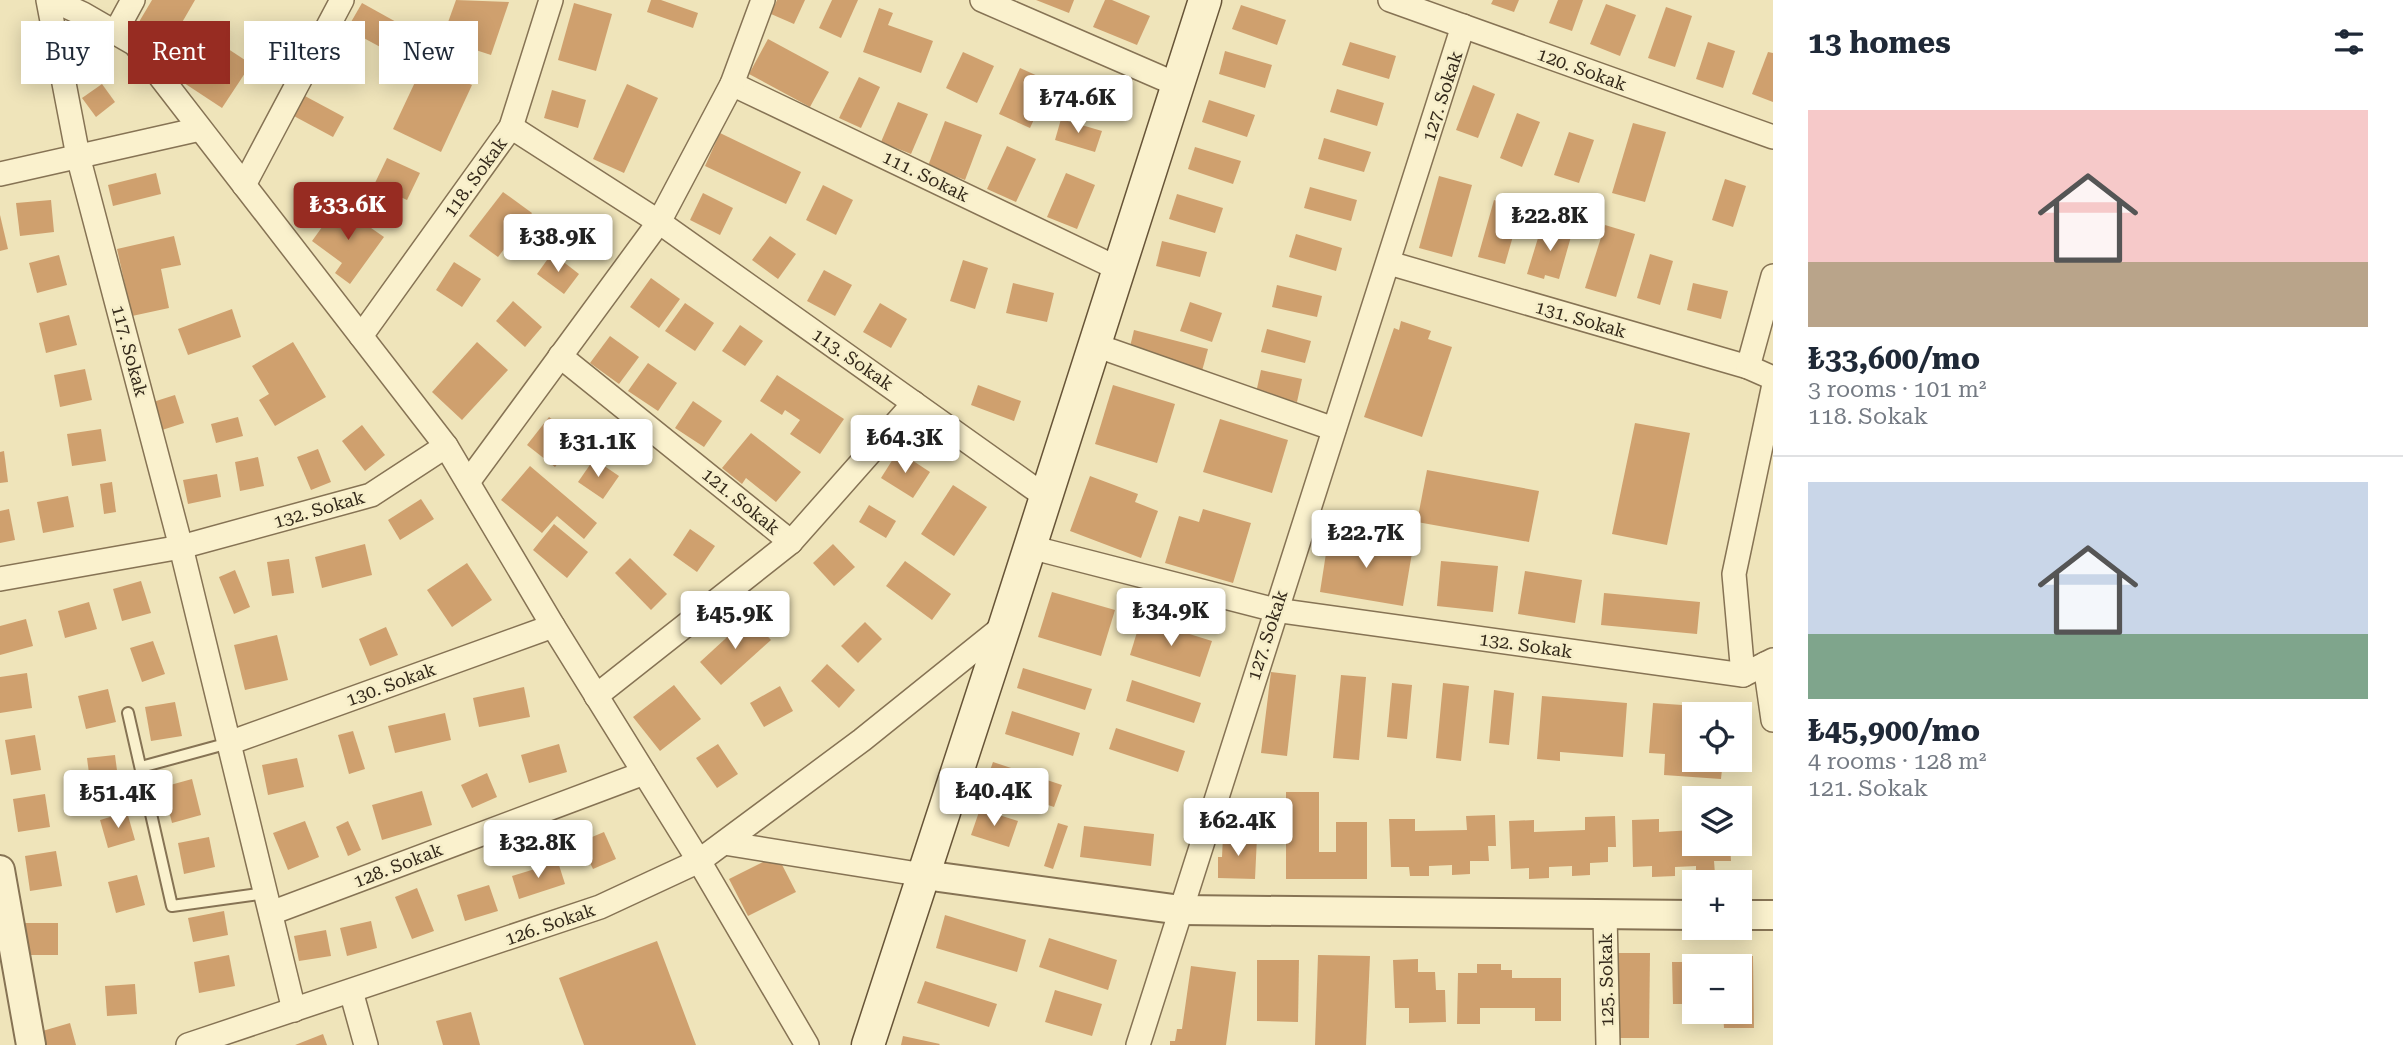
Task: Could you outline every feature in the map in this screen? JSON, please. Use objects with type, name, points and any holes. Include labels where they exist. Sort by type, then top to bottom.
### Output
[{"type":"main road","points":[[868,1045],[1205,0]]},
{"type":"street","points":[[50,0],[82,7],[135,44],[446,446],[552,626],[699,861],[807,1045]]},
{"type":"street","name":"117. Sokak","points":[[50,0],[78,156],[181,547],[294,1010]]},
{"type":"street","points":[[116,33],[133,0]]},
{"type":"street","points":[[244,185],[342,0]]},
{"type":"street","name":"118. Sokak","points":[[361,336],[511,127],[551,0]]},
{"type":"street","points":[[468,482],[659,222],[732,84],[763,0]]},
{"type":"street","name":"120. Sokak","points":[[1390,0],[1773,137]]},
{"type":"street","points":[[989,1],[1178,85]]},
{"type":"street","name":"127. Sokak","points":[[1138,1045],[1464,26]]},
{"type":"street","name":"111. Sokak","points":[[732,84],[1119,269]]},
{"type":"street","name":"113. Sokak","points":[[511,127],[659,222],[1046,497]]},
{"type":"street","points":[[0,174],[200,129]]},
{"type":"street","name":"131. Sokak","points":[[1389,263],[1748,368],[1773,378]]},
{"type":"street","points":[[1748,368],[1773,276]]},
{"type":"street","points":[[1095,345],[1334,429]]},
{"type":"street","name":"121. Sokak","points":[[560,356],[790,542]]},
{"type":"street","points":[[1773,389],[1734,574],[1743,675],[1769,662],[1773,720]]},
{"type":"street","points":[[596,696],[790,542],[914,403]]},
{"type":"street","name":"132. Sokak","points":[[0,579],[181,547],[371,495],[446,446]]},
{"type":"street","name":"132. Sokak","points":[[1030,547],[1275,610],[1743,675]]},
{"type":"street","name":"126. Sokak","points":[[188,1045],[600,907],[699,861],[862,740],[1005,625]]},
{"type":"street","name":"130. Sokak","points":[[229,743],[552,626]]},
{"type":"street","name":"128. Sokak","points":[[268,903],[644,773]]},
{"type":"street","points":[[724,843],[925,875],[1181,910],[1682,915]]},
{"type":"street","points":[[1,882],[31,1045]]},
{"type":"street","name":"125. Sokak","points":[[1605,915],[1608,1045]]},
{"type":"street","points":[[1752,915],[1773,915]]},
{"type":"street","points":[[351,991],[366,1045]]},
{"type":"lane","points":[[128,713],[172,906],[268,903]]},
{"type":"lane","points":[[141,767],[229,743]]},
{"type":"building","points":[[152,0],[195,0],[183,21],[140,21]]},
{"type":"building","points":[[456,0],[509,2],[491,55],[478,51],[478,21],[448,21]]},
{"type":"building","points":[[651,0],[661,0],[698,13],[693,28],[647,12]]},
{"type":"building","points":[[777,0],[805,0],[794,24],[771,14]]},
{"type":"building","points":[[832,0],[858,0],[841,38],[819,28]]},
{"type":"building","points":[[1036,0],[1074,0],[1069,13]]},
{"type":"building","points":[[1105,0],[1112,0],[1150,16],[1137,45],[1093,27]]},
{"type":"building","points":[[1493,0],[1519,0],[1514,12],[1491,4]]},
{"type":"building","points":[[1558,0],[1583,0],[1572,31],[1549,23]]},
{"type":"building","points":[[362,3],[394,21],[379,21],[379,46],[365,39],[365,21],[352,21]]},
{"type":"building","points":[[574,3],[612,14],[596,71],[558,60]]},
{"type":"building","points":[[1606,4],[1636,15],[1620,56],[1590,44]]},
{"type":"building","points":[[1241,5],[1286,20],[1277,45],[1232,29]]},
{"type":"building","points":[[1666,7],[1692,16],[1675,67],[1648,58]]},
{"type":"building","points":[[879,8],[893,13],[888,25],[933,41],[921,73],[863,52]]},
{"type":"building","points":[[768,39],[829,72],[810,107],[749,74]]},
{"type":"building","points":[[1350,42],[1396,56],[1389,79],[1342,65]]},
{"type":"building","points":[[1708,42],[1735,51],[1723,88],[1696,79]]},
{"type":"building","points":[[230,50],[244,59],[244,75],[222,108],[186,84],[230,84]]},
{"type":"building","points":[[1225,51],[1272,65],[1265,88],[1219,74]]},
{"type":"building","points":[[963,52],[994,66],[977,103],[946,88]]},
{"type":"building","points":[[1768,52],[1773,53],[1773,102],[1752,94]]},
{"type":"building","points":[[1020,68],[1051,82],[1030,128],[999,114]]},
{"type":"building","points":[[859,77],[880,87],[861,128],[839,118]]},
{"type":"building","points":[[102,84],[115,102],[96,117],[82,98]]},
{"type":"building","points":[[414,84],[472,85],[441,152],[393,129]]},
{"type":"building","points":[[627,84],[658,98],[624,173],[593,159]]},
{"type":"building","points":[[1473,85],[1495,94],[1478,138],[1456,130]]},
{"type":"building","points":[[1337,89],[1384,103],[1377,126],[1330,112]]},
{"type":"building","points":[[552,90],[586,100],[578,128],[544,118]]},
{"type":"building","points":[[303,95],[344,117],[333,137],[292,115]]},
{"type":"building","points":[[1209,100],[1255,115],[1247,137],[1202,122]]},
{"type":"building","points":[[898,102],[928,114],[911,154],[881,142]]},
{"type":"building","points":[[1517,113],[1540,122],[1522,167],[1500,158]]},
{"type":"building","points":[[1061,119],[1102,131],[1095,152],[1055,140]]},
{"type":"building","points":[[945,121],[982,135],[965,180],[928,166]]},
{"type":"building","points":[[1633,123],[1666,132],[1645,202],[1612,193]]},
{"type":"building","points":[[1569,132],[1594,140],[1579,183],[1554,175]]},
{"type":"building","points":[[720,133],[801,172],[786,204],[705,166]]},
{"type":"building","points":[[1324,138],[1371,152],[1364,172],[1318,159]]},
{"type":"building","points":[[1007,146],[1036,159],[1016,202],[987,189]]},
{"type":"building","points":[[1195,147],[1241,161],[1233,184],[1188,169]]},
{"type":"building","points":[[387,158],[420,173],[407,200],[374,185]]},
{"type":"building","points":[[156,173],[161,194],[113,206],[108,185]]},
{"type":"building","points":[[1066,173],[1095,185],[1077,229],[1047,217]]},
{"type":"building","points":[[1439,176],[1472,185],[1452,257],[1419,248]]},
{"type":"building","points":[[1725,179],[1746,186],[1733,227],[1712,220]]},
{"type":"building","points":[[823,185],[853,200],[836,235],[806,220]]},
{"type":"building","points":[[1310,187],[1357,200],[1351,221],[1304,208]]},
{"type":"building","points":[[503,192],[532,213],[498,257],[469,236]]},
{"type":"building","points":[[703,193],[733,208],[720,235],[690,220]]},
{"type":"building","points":[[1177,194],[1223,208],[1215,233],[1169,219]]},
{"type":"building","points":[[51,200],[54,232],[20,236],[16,203]]},
{"type":"building","points":[[1494,200],[1521,208],[1505,264],[1478,257]]},
{"type":"building","points":[[338,205],[384,237],[350,284],[335,273],[342,263],[312,241]]},
{"type":"building","points":[[0,215],[8,249],[0,251]]},
{"type":"building","points":[[564,216],[594,239],[580,257],[550,233]]},
{"type":"building","points":[[1542,225],[1572,233],[1559,279],[1545,275],[1544,279],[1527,274]]},
{"type":"building","points":[[1605,225],[1635,234],[1616,297],[1585,288]]},
{"type":"building","points":[[1296,234],[1342,248],[1336,271],[1289,257]]},
{"type":"building","points":[[174,236],[181,265],[161,269],[169,308],[132,316],[117,249]]},
{"type":"building","points":[[770,236],[796,254],[778,279],[752,260]]},
{"type":"building","points":[[1162,241],[1207,252],[1200,277],[1156,266]]},
{"type":"building","points":[[552,253],[579,274],[564,294],[537,274]]},
{"type":"building","points":[[1650,254],[1673,261],[1660,305],[1637,298]]},
{"type":"building","points":[[59,255],[67,285],[37,293],[29,263]]},
{"type":"building","points":[[963,260],[988,268],[975,309],[950,301]]},
{"type":"building","points":[[454,262],[481,279],[462,307],[436,290]]},
{"type":"building","points":[[824,270],[852,285],[835,316],[807,301]]},
{"type":"building","points":[[651,278],[680,299],[659,328],[630,307]]},
{"type":"building","points":[[1013,283],[1054,293],[1047,322],[1006,313]]},
{"type":"building","points":[[1693,283],[1728,291],[1721,319],[1687,310]]},
{"type":"building","points":[[1277,285],[1322,296],[1317,317],[1272,307]]},
{"type":"building","points":[[513,301],[542,327],[525,347],[496,321]]},
{"type":"building","points":[[1190,302],[1222,313],[1212,342],[1180,331]]},
{"type":"building","points":[[685,303],[714,323],[695,351],[665,331]]},
{"type":"building","points":[[880,303],[907,319],[891,348],[863,332]]},
{"type":"building","points":[[232,309],[241,337],[188,355],[178,329]]},
{"type":"building","points":[[69,315],[77,345],[46,353],[39,323]]},
{"type":"building","points":[[1401,321],[1431,331],[1428,339],[1452,347],[1422,437],[1364,417],[1394,328],[1399,330]]},
{"type":"building","points":[[740,325],[763,341],[745,366],[722,351]]},
{"type":"building","points":[[1267,329],[1311,341],[1305,363],[1261,352]]},
{"type":"building","points":[[1134,330],[1208,349],[1202,371],[1129,351]]},
{"type":"building","points":[[610,336],[639,357],[619,384],[590,363]]},
{"type":"building","points":[[293,342],[326,397],[275,426],[259,400],[269,394],[252,366]]},
{"type":"building","points":[[477,342],[508,370],[462,420],[432,392]]},
{"type":"building","points":[[648,363],[677,383],[658,411],[628,391]]},
{"type":"building","points":[[85,369],[92,400],[60,407],[54,375]]},
{"type":"building","points":[[1261,370],[1302,379],[1297,402],[1256,393]]},
{"type":"building","points":[[777,375],[844,419],[820,454],[790,434],[800,420],[785,410],[782,415],[760,401]]},
{"type":"building","points":[[978,385],[1021,401],[1014,421],[971,405]]},
{"type":"building","points":[[1113,385],[1175,404],[1157,463],[1095,444]]},
{"type":"building","points":[[175,395],[184,423],[162,430],[153,402]]},
{"type":"building","points":[[693,401],[722,421],[704,447],[675,428]]},
{"type":"building","points":[[238,417],[243,436],[216,443],[211,424]]},
{"type":"building","points":[[549,417],[577,439],[555,467],[527,445]]},
{"type":"building","points":[[1220,419],[1288,440],[1272,493],[1203,472]]},
{"type":"building","points":[[1635,423],[1690,433],[1667,545],[1612,534]]},
{"type":"building","points":[[362,425],[385,455],[365,471],[342,441]]},
{"type":"building","points":[[101,429],[106,461],[72,466],[67,434]]},
{"type":"building","points":[[751,433],[801,472],[776,502],[746,478],[742,484],[722,468]]},
{"type":"building","points":[[318,449],[331,482],[311,490],[297,457]]},
{"type":"building","points":[[4,451],[8,482],[0,483],[0,452]]},
{"type":"building","points":[[898,451],[930,472],[913,498],[881,478]]},
{"type":"building","points":[[258,457],[264,486],[240,491],[235,462]]},
{"type":"building","points":[[594,459],[619,476],[603,499],[578,482]]},
{"type":"building","points":[[530,466],[597,523],[584,539],[557,516],[542,533],[501,500]]},
{"type":"building","points":[[1427,470],[1539,491],[1529,542],[1417,522]]},
{"type":"building","points":[[217,474],[221,497],[188,504],[183,480]]},
{"type":"building","points":[[1090,476],[1138,494],[1135,502],[1158,511],[1141,558],[1070,531]]},
{"type":"building","points":[[112,482],[116,512],[104,514],[100,484]]},
{"type":"building","points":[[953,485],[987,507],[954,556],[921,534]]},
{"type":"building","points":[[68,496],[74,527],[43,533],[37,502]]},
{"type":"building","points":[[421,499],[434,519],[400,540],[388,520]]},
{"type":"building","points":[[869,505],[896,521],[886,538],[859,522]]},
{"type":"building","points":[[9,509],[15,540],[0,543],[0,511]]},
{"type":"building","points":[[1203,509],[1251,523],[1233,583],[1165,563],[1179,516],[1199,522]]},
{"type":"building","points":[[554,524],[588,552],[567,578],[533,550]]},
{"type":"building","points":[[690,529],[715,546],[697,572],[673,555]]},
{"type":"building","points":[[1329,534],[1413,547],[1403,606],[1320,592]]},
{"type":"building","points":[[365,544],[372,575],[322,588],[315,557]]},
{"type":"building","points":[[833,544],[855,567],[834,586],[813,563]]},
{"type":"building","points":[[630,558],[667,594],[651,610],[615,573]]},
{"type":"building","points":[[289,559],[294,593],[272,596],[267,562]]},
{"type":"building","points":[[905,561],[951,594],[932,620],[886,586]]},
{"type":"building","points":[[1441,561],[1498,566],[1493,612],[1437,606]]},
{"type":"building","points":[[467,563],[492,600],[452,627],[427,590]]},
{"type":"building","points":[[235,570],[250,607],[234,614],[219,577]]},
{"type":"building","points":[[1525,571],[1582,580],[1575,623],[1518,614]]},
{"type":"building","points":[[141,581],[151,613],[122,621],[113,589]]},
{"type":"building","points":[[1052,592],[1115,610],[1101,656],[1038,637]]},
{"type":"building","points":[[1604,593],[1700,602],[1697,634],[1601,625]]},
{"type":"building","points":[[89,602],[97,629],[65,638],[58,611]]},
{"type":"building","points":[[749,617],[771,640],[721,685],[700,662]]},
{"type":"building","points":[[26,619],[33,646],[0,655],[0,626]]},
{"type":"building","points":[[1141,619],[1212,641],[1200,677],[1130,655]]},
{"type":"building","points":[[865,622],[882,639],[858,663],[841,646]]},
{"type":"building","points":[[386,627],[398,655],[370,666],[359,639]]},
{"type":"building","points":[[277,635],[288,680],[245,690],[234,645]]},
{"type":"building","points":[[153,641],[165,674],[142,682],[130,648]]},
{"type":"building","points":[[827,664],[855,690],[839,708],[811,681]]},
{"type":"building","points":[[1023,668],[1092,689],[1085,710],[1017,688]]},
{"type":"building","points":[[1271,672],[1296,675],[1287,756],[1261,753]]},
{"type":"building","points":[[27,673],[32,708],[0,713],[0,677]]},
{"type":"building","points":[[1341,675],[1366,677],[1359,760],[1333,758]]},
{"type":"building","points":[[1132,680],[1201,703],[1194,723],[1126,701]]},
{"type":"building","points":[[1392,683],[1412,685],[1407,739],[1387,737]]},
{"type":"building","points":[[1443,683],[1469,686],[1461,761],[1436,758]]},
{"type":"building","points":[[674,685],[701,719],[660,751],[633,717]]},
{"type":"building","points":[[780,686],[793,711],[764,727],[750,703]]},
{"type":"building","points":[[524,687],[530,717],[479,727],[473,698]]},
{"type":"building","points":[[108,689],[116,722],[86,729],[78,696]]},
{"type":"building","points":[[1494,690],[1514,693],[1509,745],[1489,743]]},
{"type":"building","points":[[1542,696],[1627,703],[1623,757],[1560,752],[1560,761],[1537,759]]},
{"type":"building","points":[[175,702],[182,736],[151,741],[145,707]]},
{"type":"building","points":[[1653,703],[1682,705],[1682,772],[1722,772],[1721,779],[1664,775],[1665,754],[1649,753]]},
{"type":"building","points":[[1012,711],[1080,733],[1073,756],[1005,734]]},
{"type":"building","points":[[445,713],[451,740],[395,753],[388,726]]},
{"type":"building","points":[[1116,728],[1185,751],[1178,772],[1109,749]]},
{"type":"building","points":[[353,731],[365,769],[349,774],[338,735]]},
{"type":"building","points":[[35,735],[41,770],[11,775],[5,740]]},
{"type":"building","points":[[559,744],[567,772],[529,783],[521,755]]},
{"type":"building","points":[[718,744],[738,774],[717,788],[696,758]]},
{"type":"building","points":[[115,755],[119,786],[91,789],[87,758]]},
{"type":"building","points":[[297,758],[304,787],[268,795],[262,765]]},
{"type":"building","points":[[993,762],[1062,785],[1054,807],[985,784]]},
{"type":"building","points":[[487,773],[497,797],[472,808],[461,785]]},
{"type":"building","points":[[192,779],[201,815],[172,823],[163,787]]},
{"type":"building","points":[[422,791],[432,825],[382,840],[372,805]]},
{"type":"building","points":[[1286,792],[1319,792],[1319,852],[1336,852],[1336,822],[1367,822],[1367,879],[1286,879]]},
{"type":"building","points":[[45,794],[50,827],[18,832],[13,799]]},
{"type":"building","points":[[980,809],[1018,821],[1009,847],[971,835]]},
{"type":"building","points":[[127,812],[135,840],[108,848],[100,820]]},
{"type":"building","points":[[1495,815],[1496,846],[1488,846],[1489,861],[1470,861],[1470,874],[1452,875],[1452,865],[1429,866],[1429,876],[1410,876],[1409,867],[1391,867],[1389,819],[1415,819],[1415,831],[1467,830],[1466,816]]},
{"type":"building","points":[[1615,816],[1616,847],[1608,847],[1608,862],[1590,863],[1590,875],[1572,876],[1572,866],[1549,867],[1549,878],[1529,879],[1529,868],[1511,869],[1509,821],[1534,820],[1534,832],[1585,830],[1585,817]]},
{"type":"building","points":[[1659,819],[1659,832],[1682,831],[1682,856],[1731,856],[1731,861],[1714,861],[1715,870],[1696,870],[1696,866],[1675,867],[1675,876],[1652,877],[1652,866],[1633,867],[1632,820]]},
{"type":"building","points":[[305,821],[319,857],[288,870],[273,833]]},
{"type":"building","points":[[348,821],[361,850],[348,856],[336,827]]},
{"type":"building","points":[[1058,823],[1068,826],[1053,869],[1044,866]]},
{"type":"building","points":[[1084,826],[1154,834],[1151,866],[1080,857]]},
{"type":"building","points":[[604,832],[616,859],[593,869],[580,842]]},
{"type":"building","points":[[1223,836],[1257,837],[1255,879],[1218,878],[1218,857],[1222,857]]},
{"type":"building","points":[[209,837],[215,867],[184,874],[178,843]]},
{"type":"building","points":[[56,851],[62,886],[30,891],[25,856]]},
{"type":"building","points":[[777,855],[796,892],[748,916],[729,879]]},
{"type":"building","points":[[558,862],[565,884],[519,899],[512,876]]},
{"type":"building","points":[[137,875],[145,905],[116,913],[108,882]]},
{"type":"building","points":[[489,885],[498,911],[465,921],[457,895]]},
{"type":"building","points":[[417,888],[434,931],[412,939],[395,897]]},
{"type":"building","points":[[224,911],[228,935],[193,942],[188,918]]},
{"type":"building","points":[[945,915],[1026,940],[1017,972],[936,948]]},
{"type":"building","points":[[371,921],[377,948],[347,956],[340,928]]},
{"type":"building","points":[[24,923],[58,923],[58,955],[24,955]]},
{"type":"building","points":[[326,930],[331,956],[299,961],[294,936]]},
{"type":"building","points":[[1049,938],[1117,960],[1108,990],[1039,967]]},
{"type":"building","points":[[657,941],[696,1045],[584,1045],[559,978]]},
{"type":"building","points":[[1618,953],[1650,953],[1649,1038],[1617,1038]]},
{"type":"building","points":[[229,955],[235,986],[199,993],[194,962]]},
{"type":"building","points":[[1318,955],[1370,956],[1366,1045],[1315,1045]]},
{"type":"building","points":[[1752,956],[1754,1028],[1724,1028],[1724,1024],[1752,1024]]},
{"type":"building","points":[[1418,959],[1418,972],[1435,972],[1436,990],[1445,990],[1446,1022],[1409,1023],[1409,1008],[1395,1008],[1393,960]]},
{"type":"building","points":[[1257,960],[1299,960],[1298,1022],[1257,1021]]},
{"type":"building","points":[[1672,962],[1682,962],[1682,1004],[1673,1004]]},
{"type":"building","points":[[1477,964],[1501,964],[1501,970],[1512,970],[1512,978],[1561,978],[1561,1021],[1535,1021],[1535,1008],[1480,1008],[1480,1024],[1457,1024],[1458,973],[1477,973]]},
{"type":"building","points":[[1191,966],[1236,972],[1226,1045],[1170,1045],[1170,1041],[1175,1041],[1177,1029],[1182,1029]]},
{"type":"building","points":[[925,981],[997,1004],[989,1027],[917,1003]]},
{"type":"building","points":[[135,984],[137,1014],[107,1016],[105,986]]},
{"type":"building","points":[[1055,990],[1102,1004],[1092,1036],[1045,1022]]},
{"type":"building","points":[[471,1012],[480,1045],[443,1045],[436,1021]]},
{"type":"building","points":[[70,1023],[76,1045],[43,1045],[39,1032]]},
{"type":"building","points":[[323,1034],[327,1045],[295,1045]]},
{"type":"building","points":[[903,1036],[940,1044],[901,1045]]}]
